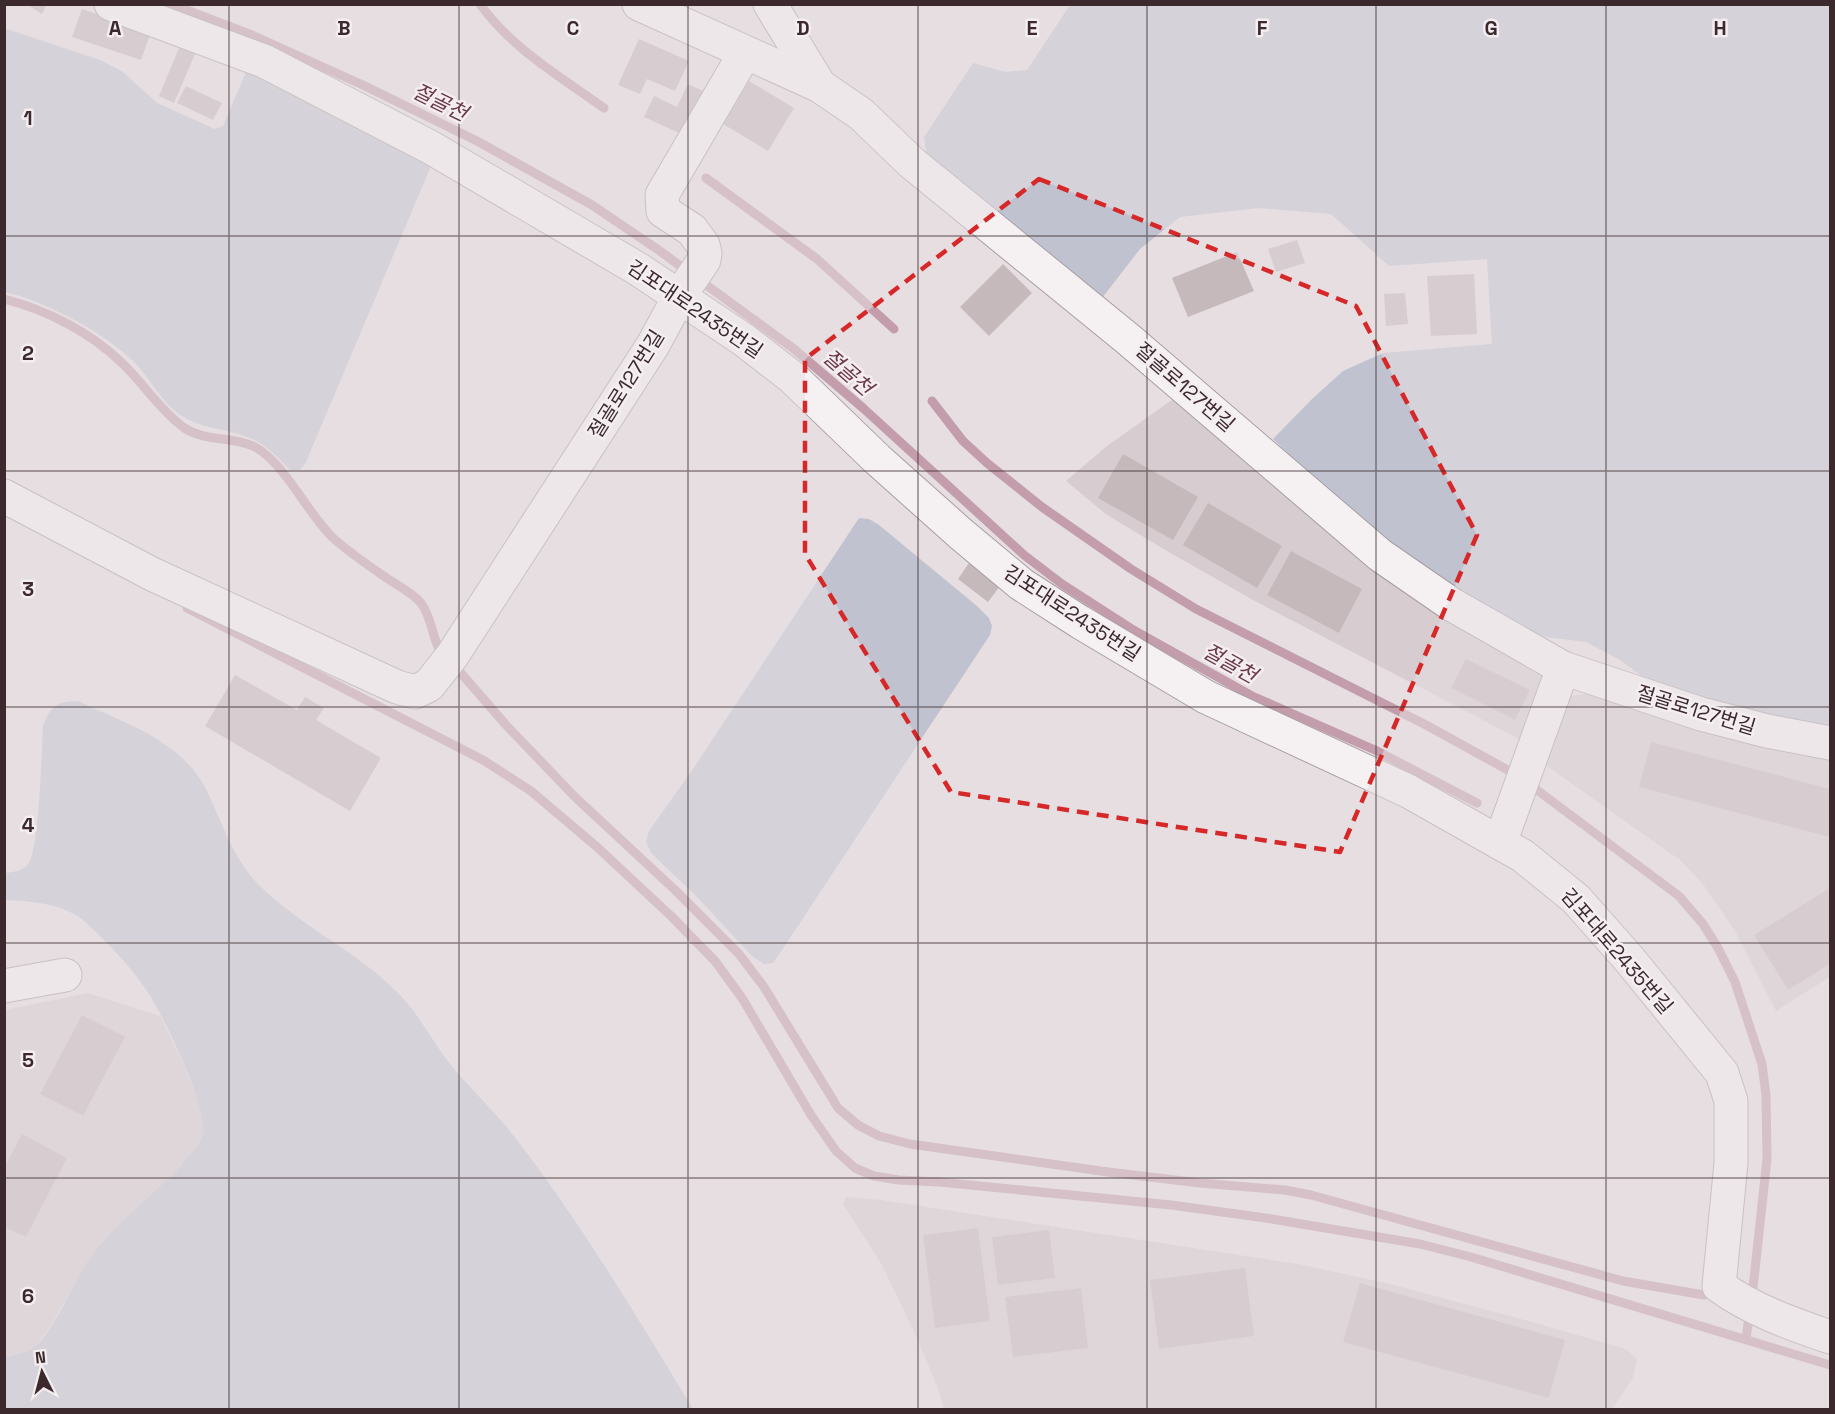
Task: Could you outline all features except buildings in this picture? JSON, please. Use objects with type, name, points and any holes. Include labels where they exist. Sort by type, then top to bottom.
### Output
[{"type":"lane","name":"김포대로2435번길","points":[[111,4],[264,61],[430,147],[682,293],[793,378],[961,534],[1021,584],[1206,697],[1408,791],[1523,856],[1576,899],[1629,959],[1722,1073],[1731,1101],[1731,1152],[1719,1286],[1736,1298],[1761,1310],[1830,1336]]},
{"type":"lane","name":"절골로127번길","points":[[639,4],[820,86],[861,114],[912,163],[1137,346],[1380,555],[1451,604],[1563,668],[1701,714],[1767,731],[1830,743]]},
{"type":"lane","name":"절골로127번길","points":[[770,4],[820,86]]},
{"type":"lane","name":"절골로127번길","points":[[4,496],[152,574],[397,687],[415,692],[429,685],[452,656],[653,345],[682,293],[704,260],[703,245],[692,230],[663,211],[662,195],[746,53]]},
{"type":"lane","points":[[1500,843],[1563,668]]},
{"type":"lane","points":[[4,986],[65,975]]},
{"type":"highlighted area","points":[[1039,179],[1356,306],[1477,535],[1340,852],[951,792],[805,554],[805,359]]},
{"type":"shaded area","points":[[1070,5],[1830,5],[1830,735],[1651,683],[1620,660],[1586,642],[1545,637],[1459,596],[1336,500],[1273,439],[1343,371],[1383,353],[1492,344],[1487,259],[1389,266],[1331,214],[1258,208],[1180,217],[1140,249],[1099,302],[928,165],[924,137],[973,63],[1005,72],[1027,70]]},
{"type":"shaded area","points":[[4,28],[100,60],[123,72],[157,103],[215,129],[223,126],[247,70],[431,166],[306,462],[300,470],[290,470],[270,451],[253,440],[239,434],[198,424],[182,416],[168,404],[133,361],[106,339],[38,302],[5,292]]},
{"type":"shaded area","points":[[1176,397],[1550,672],[1525,742],[1253,600],[1107,515],[1066,481],[1107,446]]},
{"type":"shaded area","points":[[859,518],[869,519],[879,525],[977,606],[989,618],[992,626],[990,635],[782,950],[773,963],[764,964],[752,956],[698,898],[651,853],[646,842],[649,831],[693,769]]},
{"type":"shaded area","points":[[1596,692],[1730,735],[1830,760],[1830,977],[1776,1011],[1735,931],[1703,884],[1680,860],[1544,764],[1566,697]]},
{"type":"shaded area","points":[[78,701],[150,735],[167,745],[182,758],[206,789],[235,852],[259,885],[292,913],[380,976],[404,999],[450,1064],[505,1125],[563,1203],[602,1261],[693,1409],[5,1409],[5,1357],[28,1351],[42,1340],[92,1255],[113,1231],[181,1165],[202,1136],[203,1123],[199,1106],[184,1064],[156,1006],[132,970],[82,919],[64,909],[45,904],[5,900],[5,873],[24,868],[29,863],[32,854],[39,797],[43,725],[49,713],[56,706],[65,702]]},
{"type":"shaded area","points":[[88,993],[160,1016],[184,1065],[201,1109],[204,1124],[202,1137],[165,1183],[108,1235],[91,1256],[50,1327],[35,1347],[11,1357],[5,1357],[5,1010]]},
{"type":"shaded area","points":[[846,1197],[881,1200],[1298,1264],[1386,1283],[1626,1349],[1637,1359],[1633,1378],[1612,1409],[944,1409],[917,1338],[882,1265],[843,1204]]},
{"type":"waterway","name":"절골천","points":[[171,4],[252,35],[365,86],[477,141],[592,205],[660,251],[794,349],[863,408],[1024,555],[1062,584],[1135,631],[1252,696],[1375,750],[1477,803]]},
{"type":"waterway","points":[[480,4],[492,20],[522,48],[604,108]]},
{"type":"waterway","points":[[706,178],[817,259],[894,329]]},
{"type":"waterway","points":[[4,299],[52,316],[97,342],[123,364],[166,412],[191,432],[245,443],[264,453],[285,475],[333,538],[418,599],[427,614],[439,649]]},
{"type":"waterway","points":[[932,401],[963,441],[987,463],[1042,507],[1131,569],[1196,609],[1426,725],[1515,774]]},
{"type":"waterway","points":[[187,608],[483,760],[531,791],[597,847],[715,961],[742,998],[811,1115],[836,1151],[855,1168],[874,1176],[899,1180],[1171,1205],[1266,1218],[1420,1244],[1471,1257],[1830,1365]]},
{"type":"waterway","points":[[460,672],[506,725],[575,797],[675,890],[739,954],[764,987],[838,1108],[858,1125],[879,1136],[910,1144],[1108,1172],[1285,1190],[1311,1195],[1623,1281],[1704,1295]]},
{"type":"waterway","points":[[1537,790],[1679,896],[1703,924],[1735,982],[1762,1064],[1766,1095],[1767,1159],[1753,1288]]},
{"type":"waterway","points":[[1746,1339],[1749,1317]]}]
